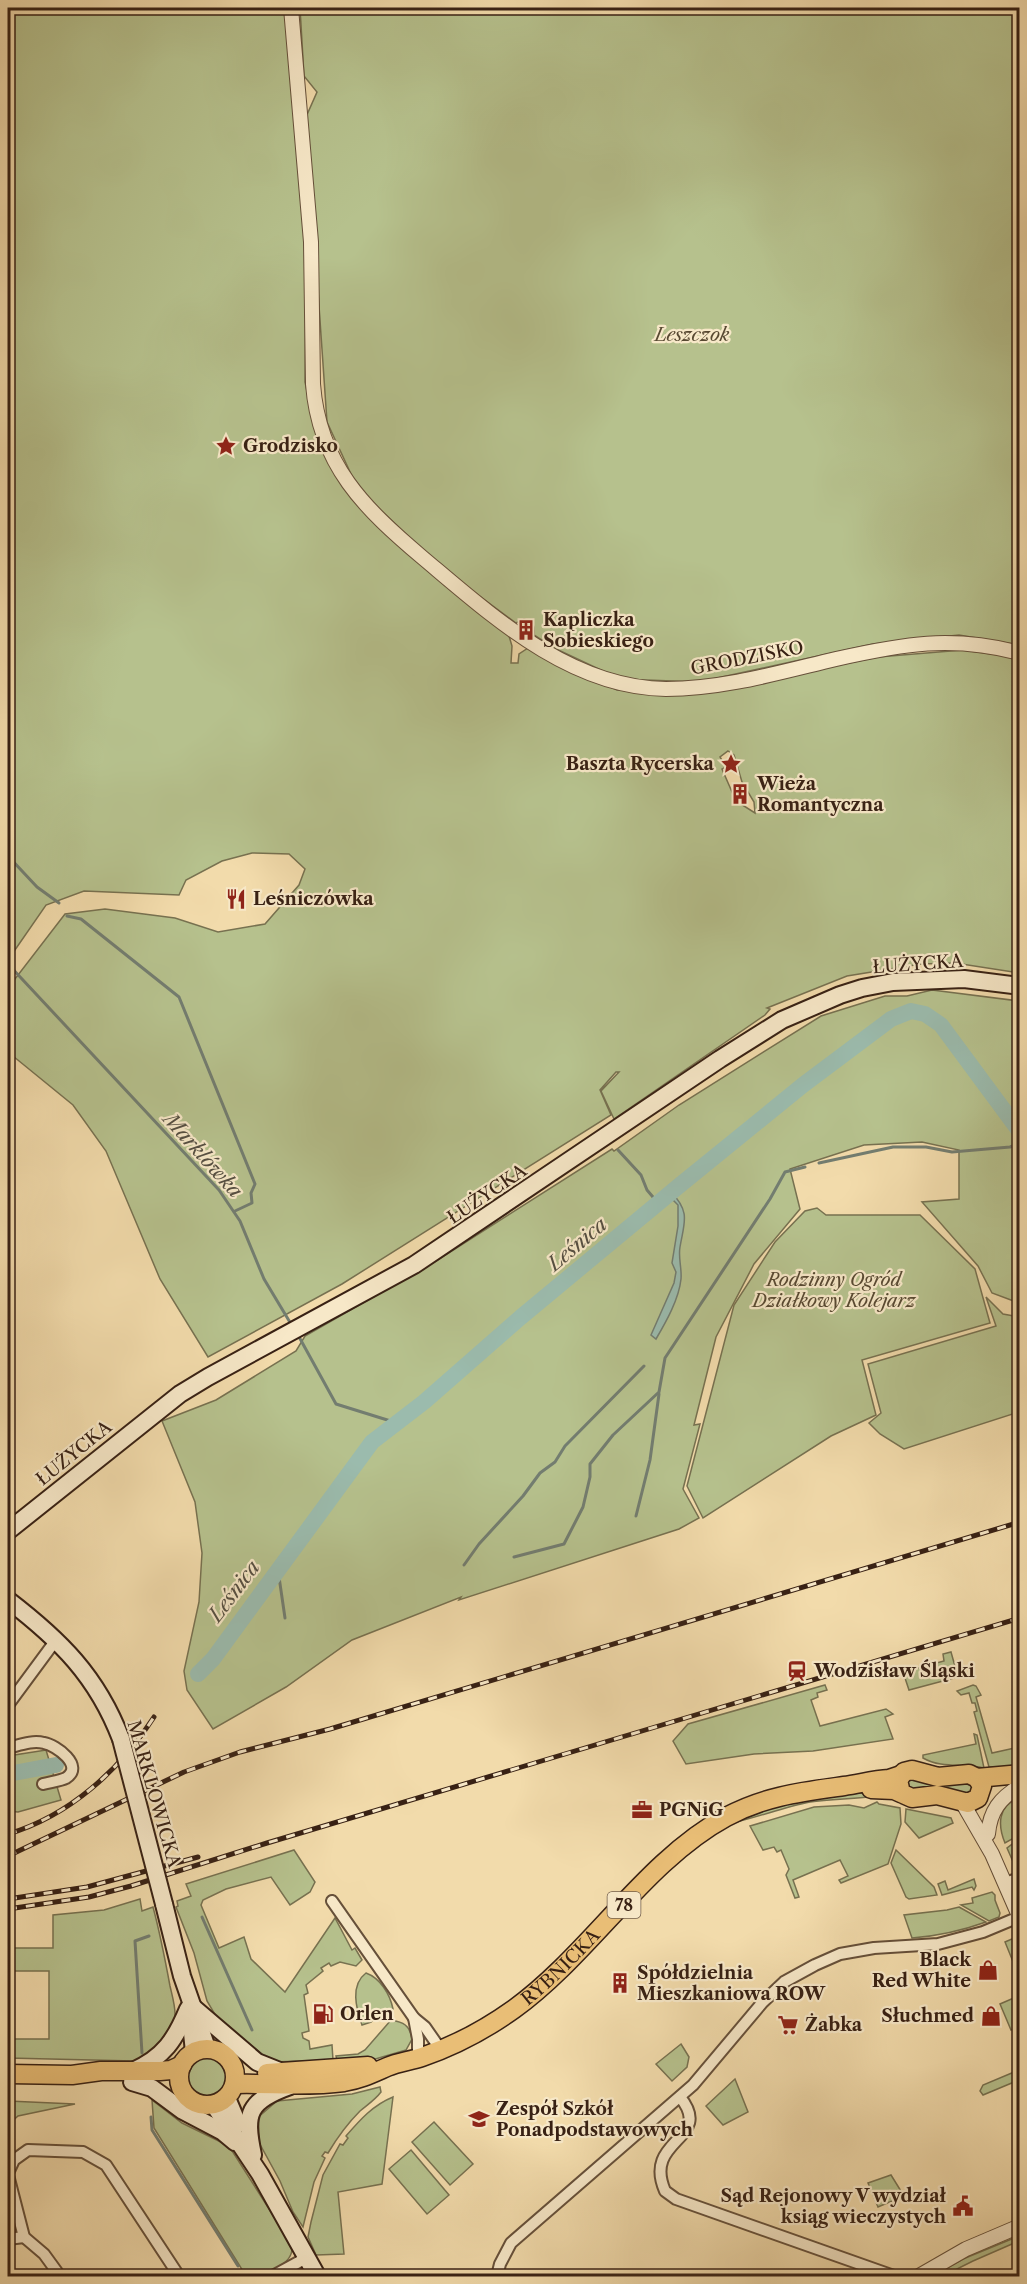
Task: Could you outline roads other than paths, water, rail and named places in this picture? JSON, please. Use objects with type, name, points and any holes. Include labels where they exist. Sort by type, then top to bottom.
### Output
[{"type":"main road","name":"ŁUŻYCKA","points":[[8,1531],[180,1395],[208,1377],[414,1265],[728,1054],[783,1020],[840,995],[893,982],[964,979],[1020,986]]},
{"type":"main road","name":"MARKLOWICKA","points":[[8,1600],[75,1659],[102,1696],[114,1721],[125,1752],[191,2008],[194,2055]]},
{"type":"main road","name":"78","points":[[901,1775],[912,1770],[938,1777],[969,1774],[975,1793]]},
{"type":"main road","name":"78","points":[[975,1793],[1020,1774]]},
{"type":"main road","name":"RYBNICKA","points":[[228,2090],[288,2078],[373,2066],[387,2067],[441,2050],[488,2026],[531,1995],[564,1966],[677,1852],[709,1827],[748,1806],[778,1796],[901,1775]]},
{"type":"main road","points":[[901,1775],[897,1783],[901,1793]]},
{"type":"main road","name":"78","points":[[901,1793],[912,1798],[975,1793],[995,1786],[1020,1784]]},
{"type":"main road","name":"RYBNICKA","points":[[846,1786],[889,1789],[901,1793]]},
{"type":"main road","points":[[191,2008],[260,2064],[288,2078],[264,2096],[252,2110],[248,2127],[249,2153],[223,2132],[183,2111],[152,2088],[132,2077],[161,2054],[180,2030],[191,2008]]},
{"type":"main road","points":[[181,2087],[179,2074],[194,2055],[217,2050],[228,2057],[228,2090],[249,2153],[317,2277]]},
{"type":"main road","name":"78","points":[[132,2077],[171,2070],[194,2055]]},
{"type":"main road","name":"78","points":[[8,2074],[72,2075],[101,2071],[159,2080],[181,2087],[188,2098],[205,2105],[228,2090]]},
{"type":"street","name":"GRODZISKO","points":[[291,8],[311,242],[316,407],[329,446],[347,482],[371,512],[393,532],[478,604],[526,640],[586,670],[643,687],[666,689],[706,687],[875,650],[918,643],[961,643],[1020,653]]},
{"type":"street","points":[[8,1705],[56,1640]]},
{"type":"street","points":[[8,1748],[29,1742],[44,1743],[65,1753],[71,1762],[71,1771],[66,1778],[43,1785]]},
{"type":"street","points":[[988,1834],[991,1817],[998,1803],[1020,1784]]},
{"type":"street","points":[[975,1793],[993,1854]]},
{"type":"street","points":[[497,2277],[500,2264],[511,2243],[680,2097],[706,2071],[773,1991],[798,1973],[840,1954],[874,1948],[949,1942],[1019,1918],[993,1854],[975,1793]]},
{"type":"street","points":[[1005,1883],[1020,1878]]},
{"type":"street","points":[[332,1901],[414,2018],[424,2027],[441,2050]]},
{"type":"street","points":[[414,2018],[418,2038],[418,2058]]},
{"type":"street","points":[[680,2097],[688,2107],[690,2121],[687,2130],[667,2150],[662,2160],[660,2169],[664,2191],[676,2199],[894,2277]]},
{"type":"street","points":[[60,2277],[44,2254],[24,2237],[8,2174],[14,2160],[28,2150],[83,2152],[106,2165],[179,2277]]},
{"type":"street","points":[[919,2277],[966,2249],[1020,2226]]},
{"type":"street","points":[[8,2239],[24,2237]]},
{"type":"street","points":[[273,2277],[306,2258]]},
{"type":"waterway","points":[[8,856],[37,887],[59,903]]},
{"type":"waterway","points":[[67,916],[81,919],[179,997],[255,1184],[251,1193],[252,1203],[235,1211]]},
{"type":"waterway","name":"Marklówka","points":[[8,964],[219,1190],[240,1221],[264,1279],[291,1324]]},
{"type":"waterway","name":"Leśnica","points":[[198,1674],[213,1659],[372,1442],[424,1402],[521,1317],[680,1185],[803,1085],[891,1019],[911,1011],[925,1014],[941,1025],[1020,1132]]},
{"type":"waterway","points":[[819,1163],[893,1147],[926,1147],[952,1152],[1010,1147],[1020,1143]]},
{"type":"waterway","points":[[618,1150],[641,1175],[647,1190],[658,1203]]},
{"type":"waterway","points":[[514,1557],[564,1544],[583,1507],[590,1477],[590,1464],[613,1435],[659,1392],[665,1358],[770,1199],[785,1172],[805,1167]]},
{"type":"waterway","name":"Marklówka","points":[[298,1335],[336,1404],[397,1423]]},
{"type":"waterway","points":[[464,1565],[479,1544],[523,1496],[540,1473],[555,1462],[565,1446],[644,1366]]},
{"type":"waterway","points":[[636,1516],[650,1460],[659,1394]]},
{"type":"waterway","points":[[278,1570],[285,1618]]},
{"type":"waterway","name":"Leśnica","points":[[8,1774],[56,1765]]},
{"type":"waterway","points":[[202,1917],[252,2030]]},
{"type":"waterway","points":[[142,2053],[135,1941],[149,1936]]},
{"type":"waterway","points":[[151,2117],[152,2130],[238,2266]]},
{"type":"railway","points":[[8,1856],[184,1772],[240,1752],[330,1729],[1020,1522]]},
{"type":"railway","points":[[8,1909],[89,1897],[131,1886],[267,1843],[1020,1618]]},
{"type":"railway","points":[[8,1834],[52,1816],[91,1789],[125,1755],[154,1717]]},
{"type":"railway","points":[[8,1899],[87,1887],[198,1857]]},
{"type":"place","name":"Grodzisko","points":[[226,446]]},
{"type":"place","name":"Kapliczka Sobieskiego","points":[[526,630]]},
{"type":"place","name":"Baszta Rycerska","points":[[731,764]]},
{"type":"place","name":"Wieża Romantyczna","points":[[740,794]]},
{"type":"place","name":"Leśniczówka","points":[[236,899]]},
{"type":"place","name":"Wodzisław Śląski","points":[[797,1671]]},
{"type":"place","name":"PGNiG","points":[[642,1810]]},
{"type":"place","name":"Black Red White","points":[[988,1970]]},
{"type":"place","name":"Spółdzielnia Mieszkaniowa ROW","points":[[620,1983]]},
{"type":"place","name":"Orlen","points":[[323,2014]]},
{"type":"place","name":"Słuchmed","points":[[991,2016]]},
{"type":"place","name":"Żabka","points":[[788,2025]]},
{"type":"place","name":"Zespół Szkół Ponadpodstawowych","points":[[479,2119]]},
{"type":"place","name":"Sąd Rejonowy V wydział ksiąg wieczystych","points":[[963,2206]]},
{"type":"park label","name":"Leszczok","points":[[692,335]]},
{"type":"park label","name":"Rodzinny Ogród Działkowy Kolejarz","points":[[834,1290]]}]
